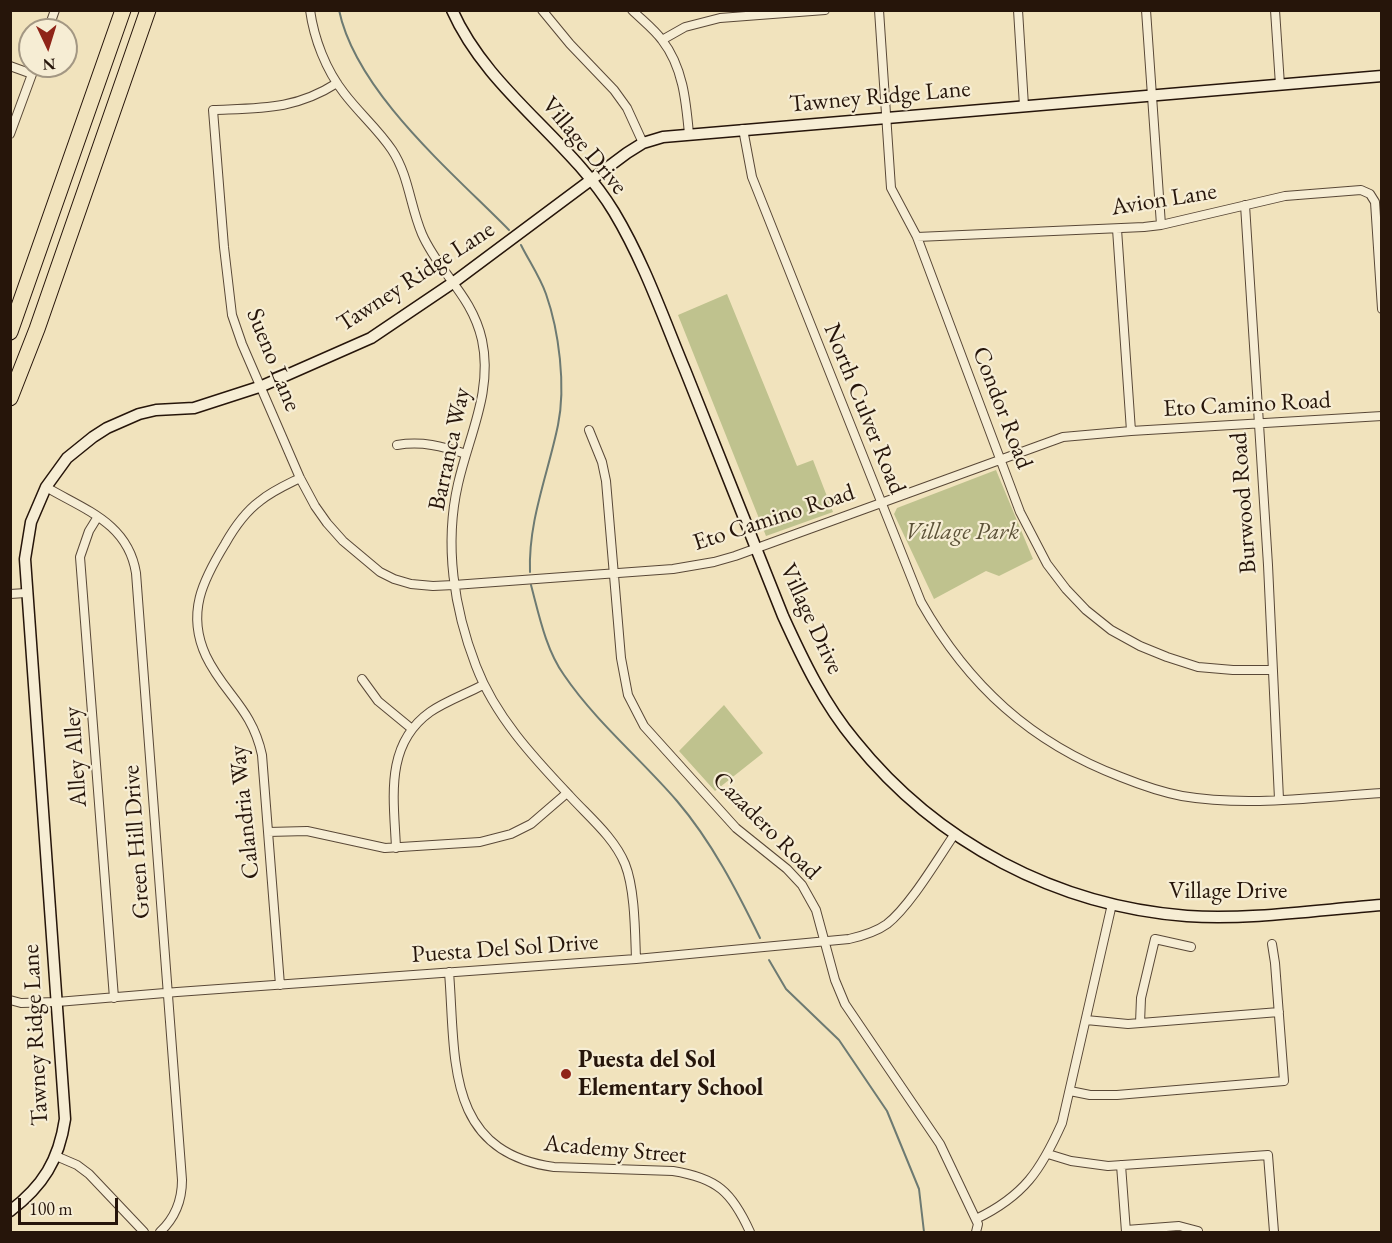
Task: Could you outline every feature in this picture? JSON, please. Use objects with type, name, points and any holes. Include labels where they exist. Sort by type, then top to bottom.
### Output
[{"type":"highway","points":[[10,332],[123,10]]},
{"type":"highway","points":[[10,398],[41,318],[148,10]]},
{"type":"street","name":"Barranca Way","points":[[310,10],[319,46],[337,83],[393,152],[406,178],[416,219],[423,236],[465,297],[478,325],[485,366],[482,402],[457,488],[454,516],[454,585],[466,637],[483,685],[518,736],[603,831],[625,863],[634,916],[636,959]]},
{"type":"street","name":"Village Drive","points":[[452,10],[476,53],[498,80],[570,155],[592,181],[614,213],[647,279],[801,656],[832,710],[879,770],[914,803],[954,835],[980,851],[1025,875],[1052,886],[1112,904],[1158,912],[1213,916],[1382,905]]},
{"type":"street","points":[[542,10],[570,44],[614,90],[627,108],[643,143]]},
{"type":"street","points":[[632,10],[662,40],[675,63],[682,81],[689,134]]},
{"type":"street","points":[[662,40],[685,27],[720,18],[825,10]]},
{"type":"street","name":"Condor Road","points":[[879,10],[891,188],[917,237],[1020,512],[1047,564],[1086,610],[1111,630],[1140,646],[1198,667],[1273,670]]},
{"type":"street","points":[[1018,10],[1024,106]]},
{"type":"street","points":[[1146,10],[1161,225]]},
{"type":"street","points":[[1275,10],[1280,85]]},
{"type":"street","name":"Tawney Ridge Lane","points":[[10,1211],[27,1198],[43,1180],[56,1156],[62,1135],[65,1110],[25,559],[31,522],[46,487],[67,458],[93,437],[123,420],[156,410],[194,408],[262,386],[371,338],[454,282],[643,143],[663,137],[1382,76]]},
{"type":"street","points":[[10,134],[30,78]]},
{"type":"street","name":"Sueno Lane","points":[[337,83],[319,94],[289,104],[213,110],[232,315],[242,344],[300,478],[327,524],[351,549],[380,572],[394,579],[411,584],[454,585]]},
{"type":"street","name":"North Culver Road","points":[[743,129],[752,177],[921,602],[940,636],[980,685],[1031,729],[1075,757],[1149,788],[1181,796],[1248,801],[1382,793]]},
{"type":"street","name":"Avion Lane","points":[[917,237],[1117,229],[1161,225],[1285,196],[1361,190],[1370,194],[1375,202],[1382,309]]},
{"type":"street","name":"Burwood Road","points":[[1245,205],[1279,799]]},
{"type":"street","points":[[1117,229],[1131,431]]},
{"type":"street","name":"Eto Camino Road","points":[[454,585],[695,566],[719,561],[1063,437],[1382,416]]},
{"type":"street","name":"Cazadero Road","points":[[589,430],[602,462],[606,481],[623,674],[628,695],[644,726],[736,828],[795,876],[810,897],[816,910],[835,980],[845,1004],[936,1137],[976,1219],[978,1224],[976,1233]]},
{"type":"street","points":[[397,445],[422,442],[466,453]]},
{"type":"street","name":"Calandria Way","points":[[280,985],[262,755],[258,739],[246,713],[207,656],[199,632],[198,600],[214,562],[249,511],[278,488],[300,478]]},
{"type":"street","name":"Green Hill Drive","points":[[46,487],[113,527],[130,549],[136,573],[182,1190],[174,1217],[160,1233]]},
{"type":"street","name":"Alley Alley","points":[[97,518],[89,531],[80,557],[114,998]]},
{"type":"street","points":[[10,594],[26,593]]},
{"type":"street","points":[[362,680],[378,701],[412,729]]},
{"type":"street","points":[[396,848],[394,771],[400,748],[412,729],[430,712],[483,685]]},
{"type":"street","points":[[268,832],[307,831],[375,847],[396,848],[480,842],[504,837],[531,824],[567,793]]},
{"type":"street","name":"Puesta Del Sol Drive","points":[[10,1000],[21,1003],[57,1002],[636,959],[863,936],[887,923],[904,906],[954,835]]},
{"type":"street","points":[[976,1219],[1021,1190],[1038,1171],[1062,1123],[1112,904]]},
{"type":"street","points":[[1140,1023],[1141,998],[1155,939],[1191,947]]},
{"type":"street","points":[[1070,1091],[1090,1095],[1117,1095],[1284,1081],[1272,944]]},
{"type":"street","name":"Academy Street","points":[[449,972],[458,1078],[471,1118],[485,1136],[516,1158],[537,1165],[673,1171],[699,1177],[712,1183],[729,1196],[742,1215],[750,1233]]},
{"type":"street","points":[[1086,1020],[1140,1023],[1279,1012]]},
{"type":"street","points":[[1048,1154],[1089,1164],[1121,1165],[1268,1155],[1274,1233]]},
{"type":"street","points":[[56,1156],[89,1173],[144,1233]]},
{"type":"street","points":[[1121,1165],[1126,1231],[1179,1227],[1198,1231]]},
{"type":"green space","points":[[727,294],[797,466],[813,460],[833,512],[766,536],[678,315]]},
{"type":"green space","name":"Village Park","points":[[996,470],[1033,559],[999,576],[986,571],[934,599],[894,514],[897,508]]},
{"type":"green space","points":[[724,705],[763,753],[715,791],[679,751]]},
{"type":"waterway","points":[[339,10],[349,41],[365,71],[385,100],[435,157],[509,230]]},
{"type":"waterway","points":[[521,245],[541,281],[551,309],[558,341],[561,376],[558,425],[535,516],[530,572]]},
{"type":"waterway","points":[[531,585],[552,655],[564,675],[590,709],[663,785],[702,833],[723,867],[760,938]]},
{"type":"waterway","points":[[769,960],[786,989],[839,1040],[887,1111],[919,1189],[924,1232]]},
{"type":"place","name":"Puesta del Sol Elementary School","points":[[566,1074]]}]
